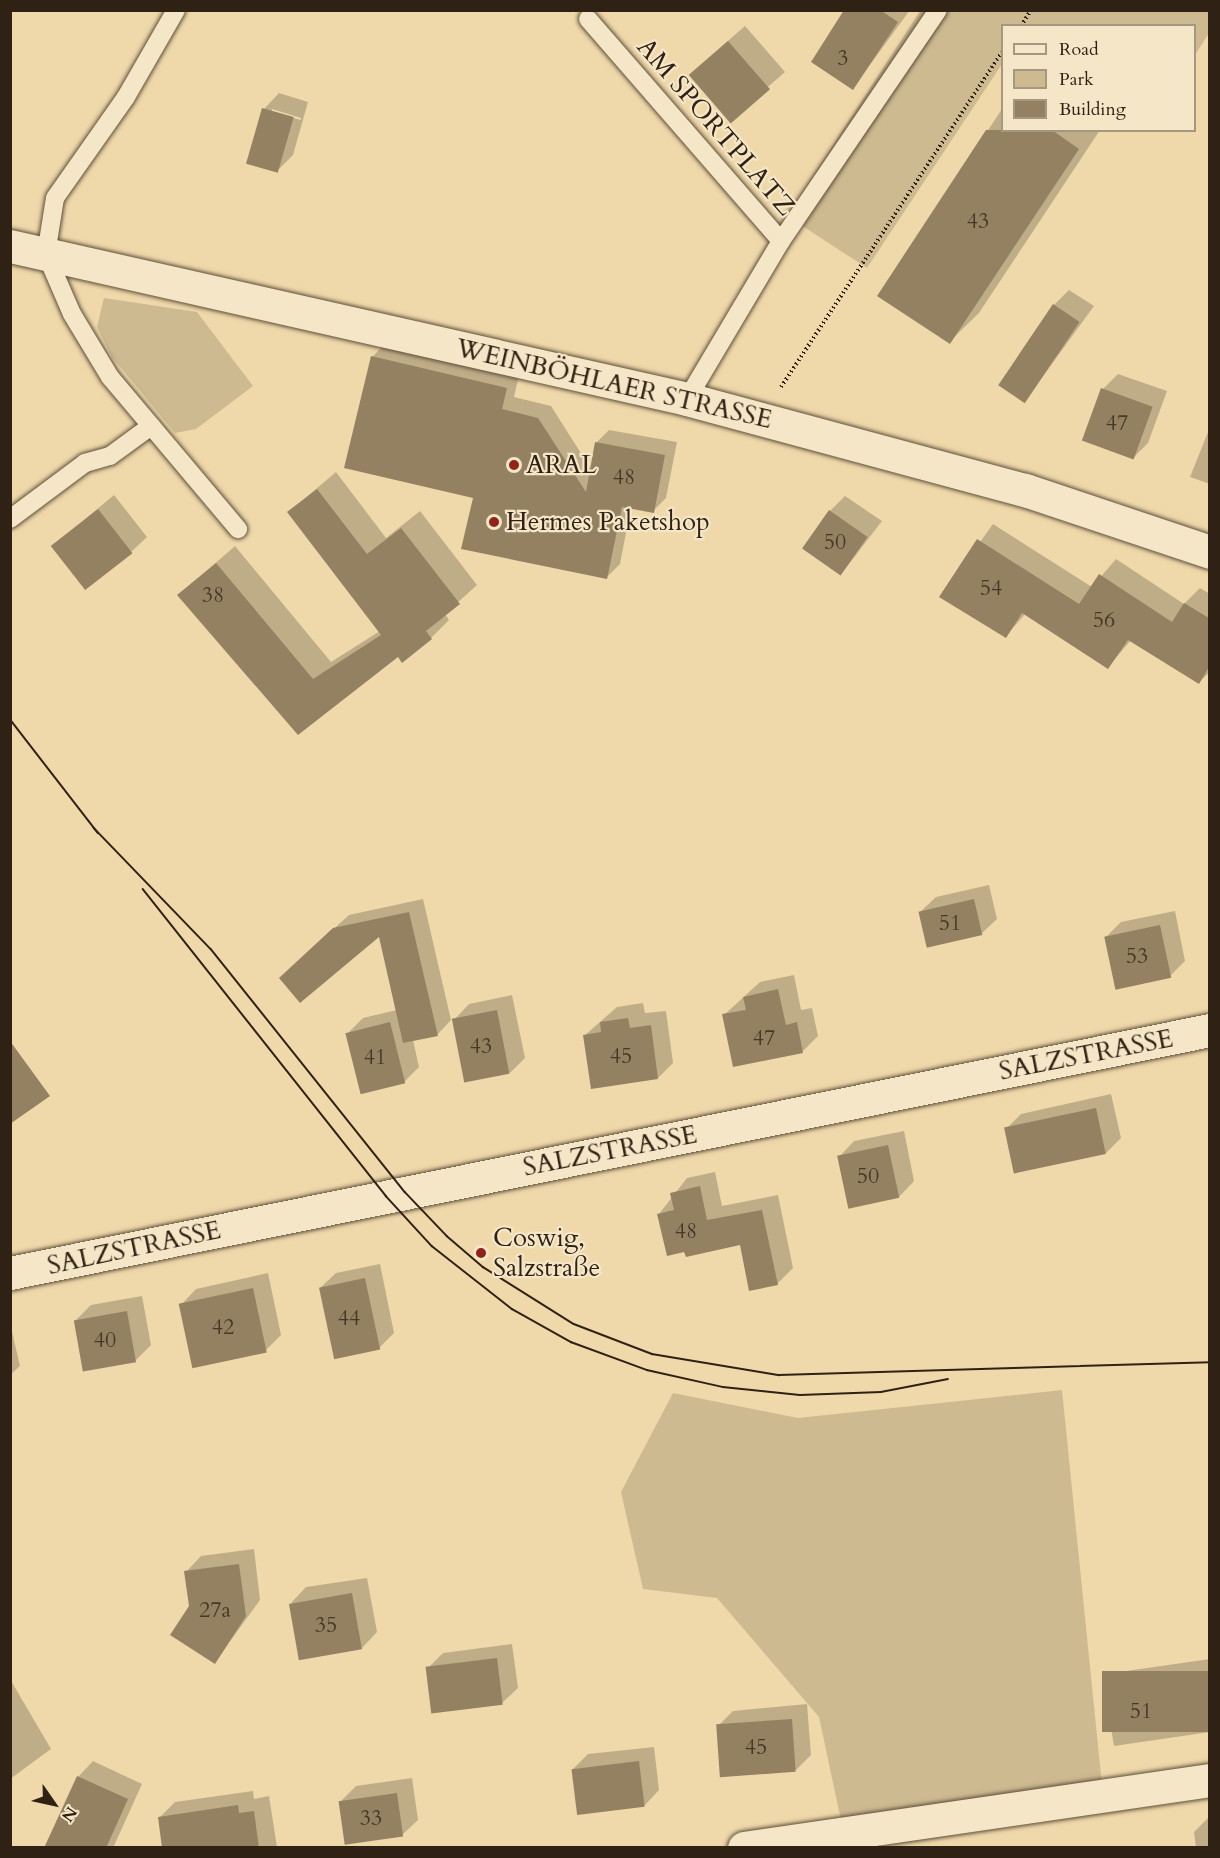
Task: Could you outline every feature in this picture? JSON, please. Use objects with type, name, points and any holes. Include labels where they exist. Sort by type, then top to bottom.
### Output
[{"type":"street","name":"WEINBÖHLAER STRASSE","points":[[10,246],[687,399],[1025,490],[1209,552]]},
{"type":"street","name":"SALZSTRASSE","points":[[10,1273],[1209,1030]]},
{"type":"street","points":[[744,1848],[1209,1780]]},
{"type":"lane","points":[[176,10],[126,97],[55,198],[46,254],[67,304],[110,377],[238,529]]},
{"type":"lane","name":"AM SPORTPLATZ","points":[[687,399],[782,241],[938,10]]},
{"type":"lane","name":"AM SPORTPLATZ","points":[[588,19],[782,241]]},
{"type":"lane","points":[[10,519],[85,464],[110,456],[151,426]]},
{"type":"path","points":[[1021,24],[1031,10]]},
{"type":"path","points":[[761,418],[1001,54]]},
{"type":"green space","points":[[920,11],[1209,11],[1209,33],[1196,53],[1196,24],[1001,24],[1001,66],[867,268],[787,216]]},
{"type":"green space","points":[[104,298],[197,312],[253,386],[196,429],[175,433],[112,357],[97,327]]},
{"type":"green space","points":[[1062,1390],[1103,1795],[842,1825],[819,1717],[717,1598],[643,1589],[621,1492],[673,1393],[798,1418]]},
{"type":"building","points":[[844,10],[880,10],[898,22],[853,90],[811,62]]},
{"type":"building","points":[[728,41],[770,89],[731,123],[689,75]]},
{"type":"building","points":[[262,108],[294,117],[278,173],[246,164]]},
{"type":"building","points":[[986,130],[1055,132],[1079,149],[950,344],[877,296]]},
{"type":"building","points":[[1053,304],[1080,322],[1025,403],[998,385]]},
{"type":"building","points":[[371,356],[507,388],[502,409],[538,418],[586,492],[595,442],[665,455],[654,513],[622,507],[607,579],[461,549],[473,498],[344,468]]},
{"type":"building","points":[[1101,388],[1153,407],[1134,459],[1082,441]]},
{"type":"building","points":[[317,489],[367,554],[401,528],[460,604],[426,631],[432,639],[402,663],[398,657],[298,735],[177,595],[216,563],[313,679],[381,635],[287,512]]},
{"type":"building","points":[[98,509],[132,553],[85,590],[51,546]]},
{"type":"building","points":[[829,510],[868,537],[841,575],[802,549]]},
{"type":"building","points":[[977,539],[1079,604],[1099,574],[1172,622],[1184,603],[1209,618],[1209,667],[1199,684],[1128,640],[1108,669],[1022,613],[1006,638],[939,597]]},
{"type":"building","points":[[974,899],[982,935],[927,948],[918,912]]},
{"type":"building","points":[[409,912],[438,1036],[403,1043],[379,937],[300,1003],[279,978],[333,928]]},
{"type":"building","points":[[1160,925],[1171,978],[1115,990],[1104,937]]},
{"type":"building","points":[[778,989],[786,1025],[797,1022],[803,1053],[733,1067],[722,1014],[746,1010],[743,997]]},
{"type":"building","points":[[497,1010],[509,1074],[464,1083],[452,1019]]},
{"type":"building","points":[[628,1018],[630,1028],[651,1025],[658,1079],[591,1089],[583,1035],[601,1032],[600,1022]]},
{"type":"building","points":[[390,1022],[405,1083],[361,1094],[345,1033]]},
{"type":"building","points":[[10,1041],[50,1096],[10,1124]]},
{"type":"building","points":[[1096,1108],[1106,1154],[1014,1174],[1004,1128]]},
{"type":"building","points":[[888,1145],[899,1198],[848,1209],[837,1156]]},
{"type":"building","points":[[700,1186],[707,1220],[762,1210],[778,1285],[749,1291],[740,1245],[686,1257],[684,1252],[667,1256],[657,1214],[674,1210],[670,1193]]},
{"type":"building","points":[[365,1278],[380,1349],[334,1359],[319,1288]]},
{"type":"building","points":[[253,1288],[267,1353],[192,1368],[179,1304]]},
{"type":"building","points":[[127,1311],[136,1362],[83,1372],[74,1320]]},
{"type":"building","points":[[239,1564],[246,1616],[215,1664],[170,1635],[189,1606],[184,1571]]},
{"type":"building","points":[[352,1593],[362,1649],[299,1660],[289,1604]]},
{"type":"building","points":[[497,1658],[503,1705],[431,1713],[426,1667]]},
{"type":"building","points":[[1102,1671],[1209,1671],[1209,1732],[1102,1732]]},
{"type":"building","points":[[792,1719],[796,1772],[720,1777],[716,1724]]},
{"type":"building","points":[[639,1761],[645,1807],[577,1815],[572,1769]]},
{"type":"building","points":[[77,1776],[128,1799],[106,1848],[44,1848]]},
{"type":"building","points":[[397,1793],[403,1837],[345,1845],[339,1801]]},
{"type":"building","points":[[238,1805],[239,1813],[254,1811],[259,1848],[162,1848],[158,1817]]},
{"type":"tram line","points":[[10,719],[98,833]]},
{"type":"tram line","points":[[94,828],[211,949],[405,1192],[447,1236],[483,1267],[574,1324],[652,1354],[779,1375],[1210,1362]]},
{"type":"tram line","points":[[143,889],[386,1196],[432,1246],[512,1309],[571,1342],[647,1370],[723,1387],[800,1395],[881,1392],[948,1379]]},
{"type":"place","name":"ARAL","points":[[514,465]]},
{"type":"place","name":"Hermes Paketshop","points":[[494,522]]},
{"type":"place","name":"Coswig, Salzstraße","points":[[481,1253]]}]
